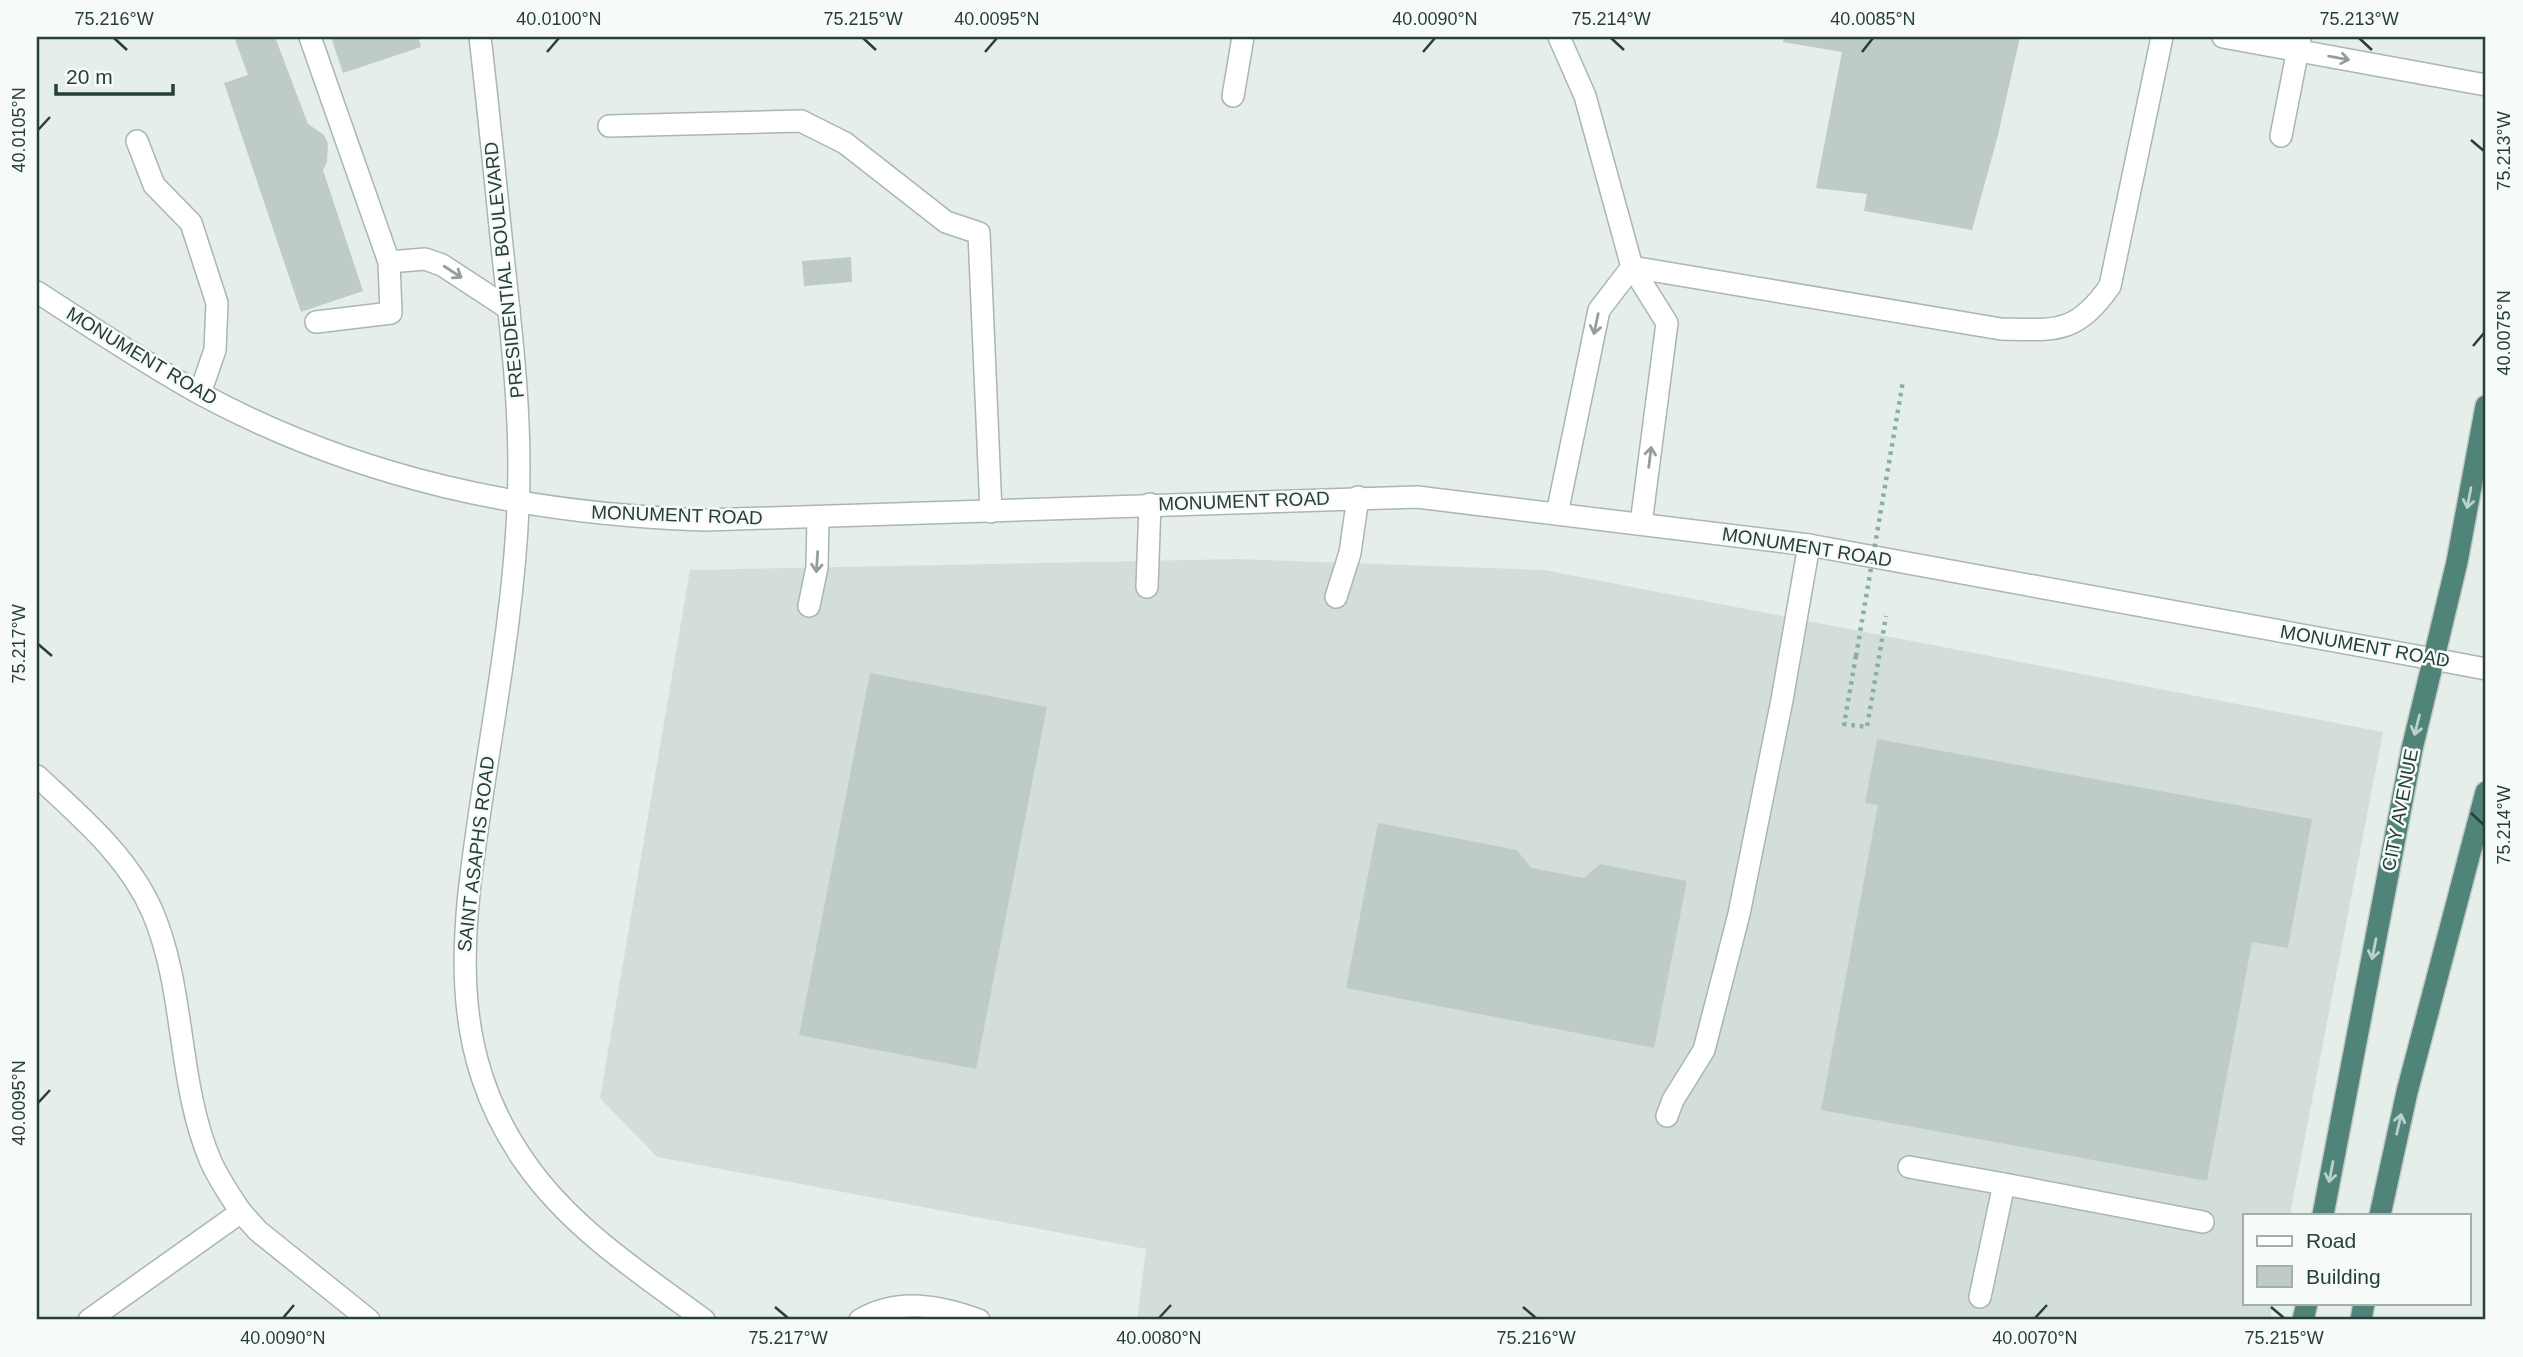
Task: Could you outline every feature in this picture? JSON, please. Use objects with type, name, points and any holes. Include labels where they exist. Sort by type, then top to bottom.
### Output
[{"type":"highway","name":"CITY AVENUE","points":[[2323,1214],[2412,748],[2457,562],[2486,407]]},
{"type":"highway","points":[[2381,1214],[2407,1092],[2486,792]]},
{"type":"street","points":[[310,37],[389,262],[391,313],[316,322]]},
{"type":"street","name":"PRESIDENTIAL BOULEVARD","points":[[480,37],[509,309],[517,410],[518,504]]},
{"type":"street","points":[[1233,96],[1244,37]]},
{"type":"street","points":[[1559,37],[1585,96],[1632,267],[1667,323],[1641,524]]},
{"type":"street","points":[[1632,267],[2000,329],[2057,330],[2094,309],[2110,286],[2162,37]]},
{"type":"street","points":[[2223,37],[2299,44],[2486,85]]},
{"type":"street","points":[[2281,136],[2299,44]]},
{"type":"street","points":[[609,126],[802,121],[845,143],[946,222],[979,233],[991,512]]},
{"type":"street","points":[[137,141],[154,185],[191,223],[217,303],[215,350],[200,393]]},
{"type":"street","points":[[389,262],[425,259],[442,265],[509,309]]},
{"type":"street","points":[[1557,514],[1599,310],[1632,267]]},
{"type":"street","name":"MONUMENT ROAD","points":[[37,292],[200,393],[246,416],[361,461],[444,488],[518,504],[656,518],[818,518],[1358,497],[1464,501],[1809,545],[2486,668]]},
{"type":"street","points":[[1336,597],[1350,553],[1358,497]]},
{"type":"street","name":"SAINT ASAPHS ROAD","points":[[518,504],[510,609],[466,907],[464,998],[470,1035],[493,1106],[528,1167],[553,1196],[603,1244],[704,1320]]},
{"type":"street","points":[[1147,587],[1150,504]]},
{"type":"street","points":[[809,606],[817,567],[818,518]]},
{"type":"street","points":[[1667,1116],[1673,1100],[1704,1049],[1736,928],[1780,713],[1809,545]]},
{"type":"street","points":[[37,776],[116,854],[152,912],[164,945],[198,1122],[211,1161],[241,1212],[272,1243],[369,1320]]},
{"type":"street","points":[[1909,1167],[2203,1222]]},
{"type":"street","points":[[1980,1297],[2004,1184]]},
{"type":"street","points":[[89,1320],[241,1212]]},
{"type":"street","points":[[860,1320],[892,1307],[923,1305],[952,1310],[979,1320]]},
{"type":"path","points":[[1886,616],[1867,727],[1844,724],[1903,381]]},
{"type":"shaded area","points":[[1237,559],[1544,570],[2383,732],[2290,1214],[2243,1214],[2243,1304],[2273,1304],[2270,1320],[1137,1320],[1146,1249],[657,1157],[600,1098],[690,570]]},
{"type":"building","points":[[234,37],[275,37],[308,124],[324,135],[328,144],[327,162],[323,170],[363,291],[301,312],[224,83],[248,75]]},
{"type":"building","points":[[331,37],[418,37],[421,47],[343,73]]},
{"type":"building","points":[[1784,37],[2020,37],[1998,135],[1972,230],[1864,211],[1867,194],[1816,188],[1842,52],[1783,42]]},
{"type":"building","points":[[851,257],[852,282],[804,286],[802,261]]},
{"type":"building","points":[[870,673],[1047,707],[976,1069],[799,1035]]},
{"type":"building","points":[[1877,739],[2312,819],[2288,948],[2252,942],[2207,1181],[1821,1110],[1878,805],[1865,803]]},
{"type":"building","points":[[1378,823],[1517,850],[1531,868],[1584,878],[1600,864],[1687,881],[1654,1048],[1346,988]]}]
